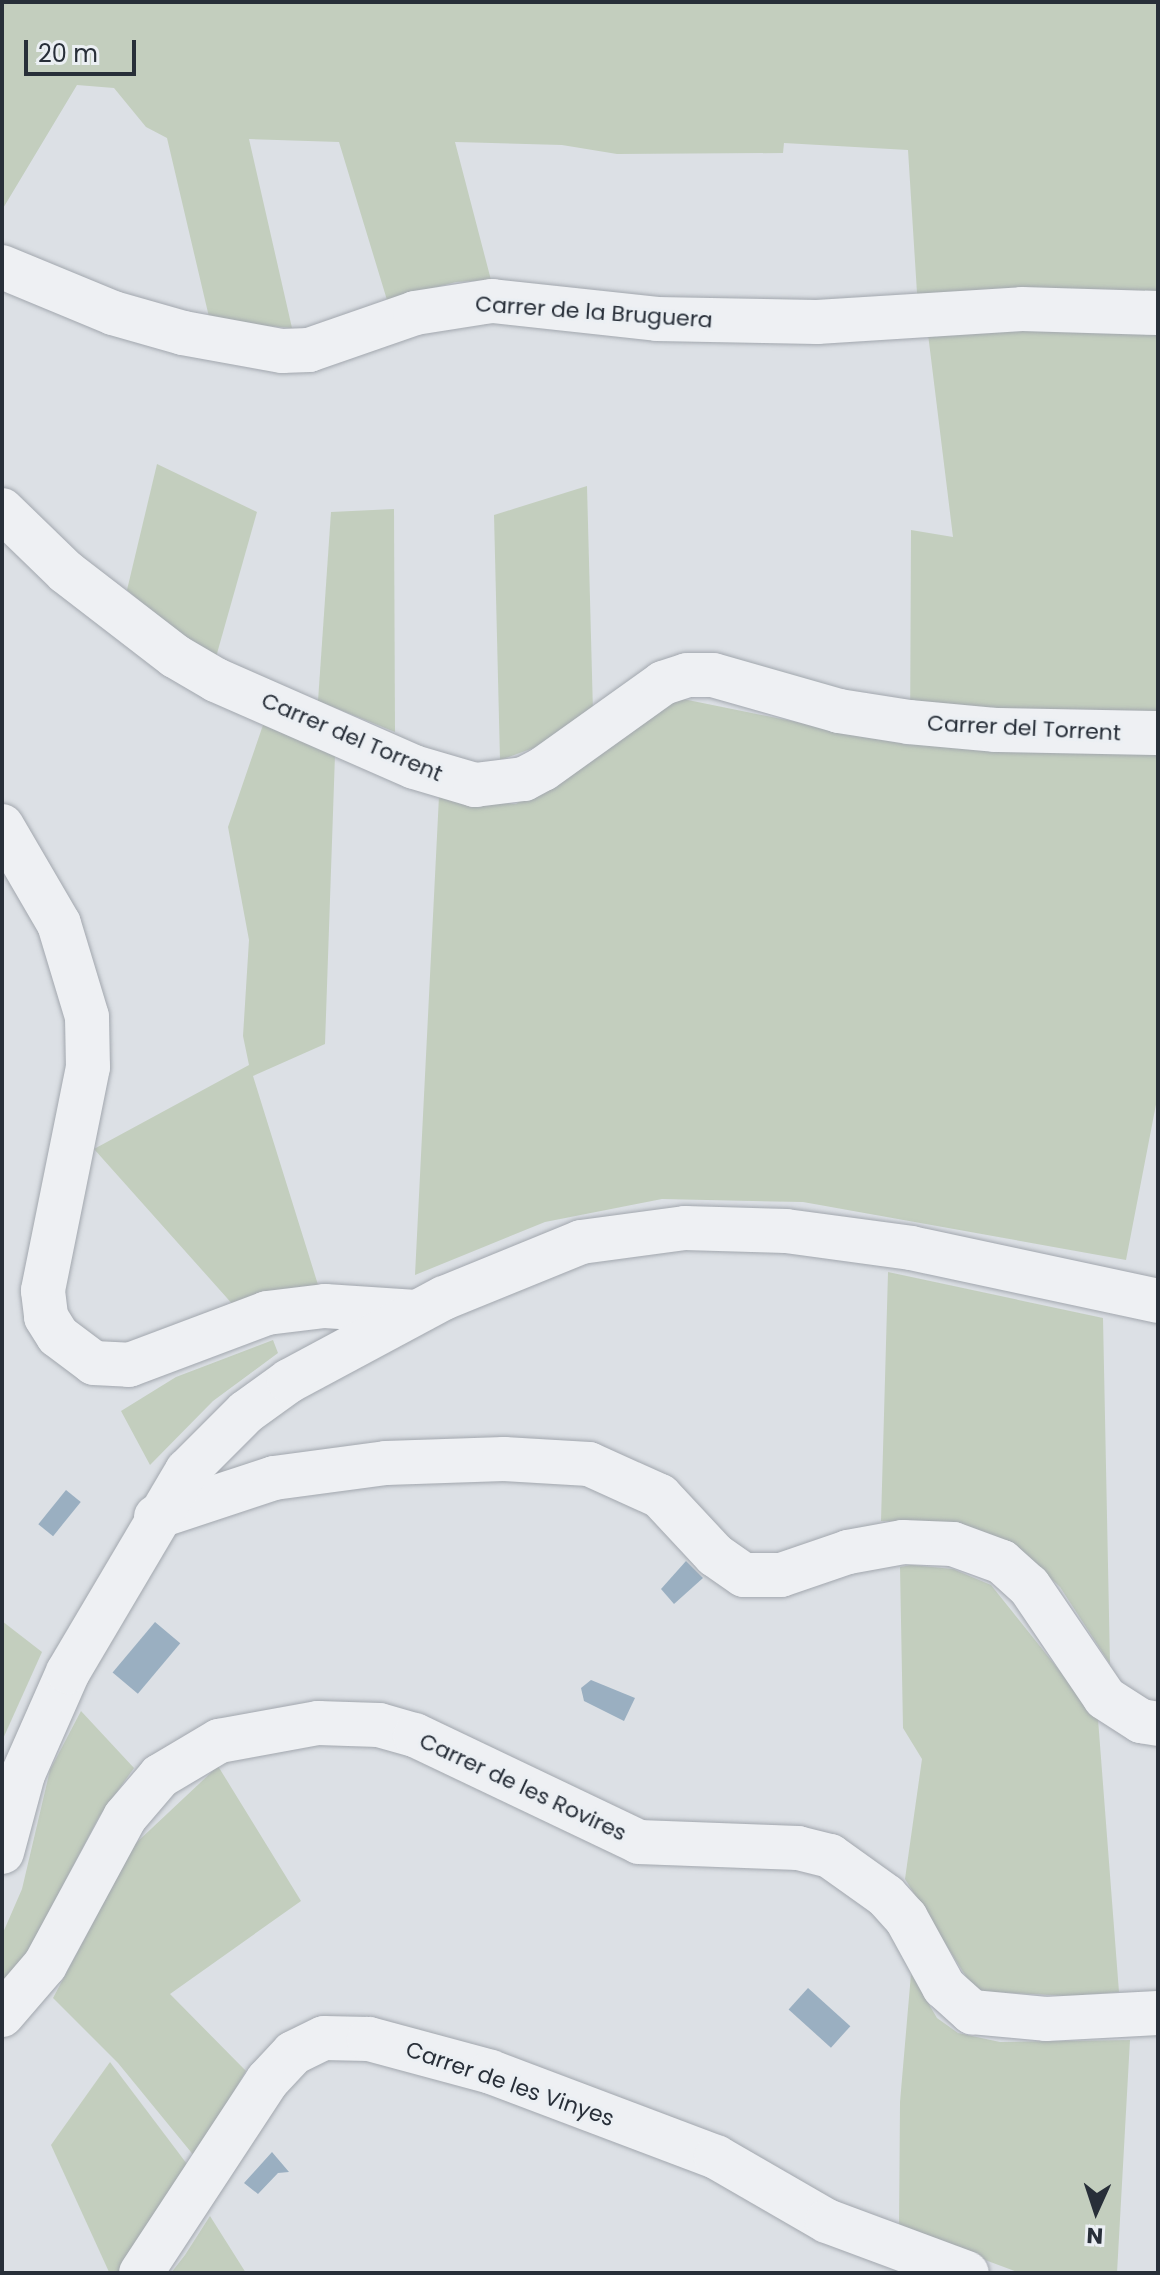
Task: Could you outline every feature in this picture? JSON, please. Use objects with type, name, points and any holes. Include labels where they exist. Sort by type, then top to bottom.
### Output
[{"type":"street","name":"Carrer de la Bruguera","points":[[2,267],[113,313],[183,333],[282,351],[309,350],[415,313],[492,301],[657,319],[817,322],[1007,309],[1158,313]]},
{"type":"street","name":"Carrer del Torrent","points":[[2,510],[138,632],[202,672],[414,767],[475,785],[524,779],[543,769],[663,683],[687,675],[713,675],[839,711],[909,722],[995,730],[1158,733]]},
{"type":"street","points":[[2,826],[59,924],[87,1017],[88,1067],[43,1291],[46,1317],[58,1336],[94,1363],[129,1365],[267,1313],[325,1306],[418,1312]]},
{"type":"street","points":[[2,1852],[23,1774],[68,1672],[156,1517],[187,1471],[246,1412],[335,1354],[418,1312],[581,1242],[685,1228],[786,1231],[911,1248],[1158,1301]]},
{"type":"street","points":[[156,1517],[274,1478],[386,1463],[504,1459],[589,1464],[660,1496],[715,1555],[744,1575],[781,1575],[848,1552],[903,1542],[953,1544],[1002,1562],[1029,1586],[1105,1698],[1141,1721],[1158,1724]]},
{"type":"street","name":"Carrer de les Rovires","points":[[2,2015],[45,1965],[125,1817],[160,1776],[219,1741],[318,1723],[379,1725],[415,1735],[639,1842],[798,1848],[830,1856],[886,1896],[906,1918],[944,1987],[972,2012],[1046,2019],[1158,2013]]},
{"type":"street","name":"Carrer de les Vinyes","points":[[141,2273],[267,2081],[293,2053],[324,2038],[380,2041],[491,2072],[716,2157],[827,2221],[967,2273]]},
{"type":"green space","points":[[2,2],[1158,2],[1158,1094],[1126,1260],[803,1202],[662,1199],[545,1222],[415,1275],[439,796],[516,804],[673,697],[910,745],[911,530],[953,537],[928,334],[917,293],[908,150],[784,143],[783,153],[617,154],[562,145],[455,142],[491,280],[456,282],[387,300],[339,142],[249,139],[292,328],[233,323],[209,317],[167,138],[146,127],[114,88],[77,85],[2,210]]},
{"type":"green space","points":[[157,464],[257,512],[216,657],[189,644],[127,590]]},
{"type":"green space","points":[[587,486],[593,712],[539,746],[500,760],[494,515]]},
{"type":"green space","points":[[394,509],[395,732],[318,701],[331,512]]},
{"type":"green space","points":[[263,725],[335,755],[325,1044],[253,1076],[319,1288],[235,1307],[94,1149],[249,1065],[243,1036],[249,940],[228,827]]},
{"type":"green space","points":[[888,1272],[1103,1318],[1110,1664],[1060,1587],[1021,1550],[954,1523],[881,1521]]},
{"type":"green space","points":[[273,1340],[278,1353],[213,1401],[150,1465],[121,1411],[176,1377]]},
{"type":"green space","points":[[911,1565],[953,1569],[991,1585],[1098,1719],[1119,1992],[1070,1996],[975,1991],[905,1879],[922,1759],[903,1728],[900,1567]]},
{"type":"green space","points":[[2,1621],[42,1652],[2,1741]]},
{"type":"green space","points":[[81,1711],[134,1768],[99,1817],[19,1968],[2,1988],[2,1935],[22,1889],[50,1770]]},
{"type":"green space","points":[[218,1766],[301,1901],[170,1994],[246,2071],[195,2157],[118,2063],[53,1998],[135,1844]]},
{"type":"green space","points":[[911,1974],[937,2018],[958,2033],[1000,2042],[1130,2040],[1117,2273],[1020,2273],[899,2228],[900,2102]]},
{"type":"green space","points":[[110,2062],[190,2168],[118,2273],[109,2272],[51,2145]]},
{"type":"green space","points":[[210,2216],[246,2273],[171,2273],[185,2255]]},
{"type":"water","points":[[66,1490],[81,1502],[53,1536],[38,1524]]},
{"type":"water","points":[[686,1561],[703,1578],[674,1604],[661,1589]]},
{"type":"water","points":[[155,1622],[180,1643],[138,1694],[113,1673]]},
{"type":"water","points":[[591,1680],[635,1698],[624,1721],[584,1701],[581,1688]]},
{"type":"water","points":[[808,1988],[850,2026],[831,2048],[789,2010]]},
{"type":"water","points":[[272,2152],[289,2172],[278,2173],[258,2194],[244,2183]]}]
